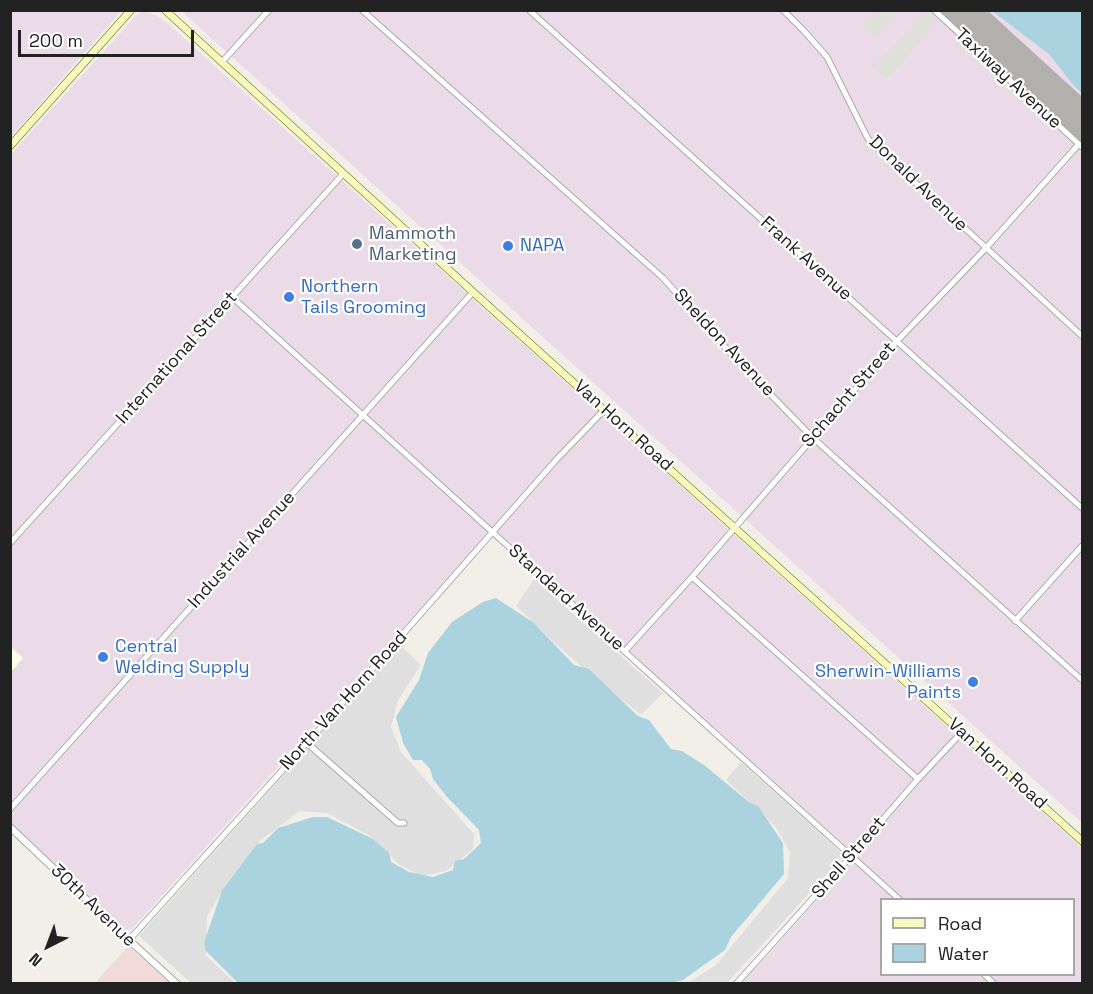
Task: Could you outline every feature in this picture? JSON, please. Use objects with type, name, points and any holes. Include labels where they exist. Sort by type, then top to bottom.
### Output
[{"type":"main road","points":[[10,146],[131,10]]},
{"type":"main road","name":"Van Horn Road","points":[[165,10],[473,292],[1083,841]]},
{"type":"street","points":[[222,62],[268,10]]},
{"type":"street","name":"Sheldon Avenue","points":[[362,10],[663,278],[734,357],[812,437],[1083,680]]},
{"type":"street","name":"Frank Avenue","points":[[530,10],[1083,508]]},
{"type":"street","name":"Donald Avenue","points":[[783,10],[827,57],[868,139],[1083,336]]},
{"type":"street","name":"Taxiway Avenue","points":[[933,10],[1081,145]]},
{"type":"street","name":"Schacht Street","points":[[624,651],[736,528],[897,341],[1081,145]]},
{"type":"street","name":"International Street","points":[[10,543],[343,174]]},
{"type":"street","name":"Industrial Avenue","points":[[10,809],[473,292]]},
{"type":"street","name":"Standard Avenue","points":[[232,297],[898,898]]},
{"type":"street","name":"North Van Horn Road","points":[[129,940],[604,409]]},
{"type":"street","points":[[1016,621],[1083,546]]},
{"type":"street","points":[[692,577],[918,779]]},
{"type":"street","name":"Shell Street","points":[[736,984],[962,732]]},
{"type":"street","points":[[306,743],[398,823],[404,823]]},
{"type":"street","name":"30th Avenue","points":[[10,827],[177,984]]},
{"type":"shaded area","points":[[10,11],[121,11],[11,137]]},
{"type":"shaded area","points":[[145,11],[166,22],[1082,848],[1082,983],[742,983],[857,856],[493,528],[132,929],[123,928],[11,824],[11,154],[138,14]]},
{"type":"shaded area","points":[[181,11],[1082,11],[1082,823]]},
{"type":"shaded area","points":[[877,11],[900,11],[875,38],[862,26]]},
{"type":"shaded area","points":[[925,11],[938,20],[902,63],[886,78],[871,65],[889,51]]},
{"type":"shaded area","points":[[534,579],[663,693],[641,715],[570,657],[516,606]]},
{"type":"shaded area","points":[[400,645],[421,665],[398,700],[391,727],[401,752],[474,834],[473,849],[446,871],[422,876],[400,865],[370,836],[327,813],[300,811],[261,840],[225,885],[207,917],[206,956],[235,983],[191,983],[139,936]]},
{"type":"shaded area","points":[[11,647],[23,658],[11,672]]},
{"type":"shaded area","points":[[741,762],[844,855],[727,983],[686,984],[716,965],[788,878],[790,852],[775,826],[726,780]]},
{"type":"shaded area","points":[[128,946],[170,983],[95,983]]},
{"type":"water","points":[[992,11],[1082,11],[1082,93],[1049,54]]},
{"type":"water","points":[[496,598],[534,623],[574,665],[589,669],[638,716],[649,720],[671,749],[682,751],[704,765],[749,802],[758,806],[783,843],[784,874],[731,937],[725,950],[683,980],[671,983],[238,983],[206,951],[204,943],[222,890],[257,844],[263,843],[278,828],[313,817],[327,817],[373,839],[389,853],[391,862],[409,872],[433,877],[453,870],[455,861],[464,859],[481,843],[479,830],[447,797],[433,779],[430,769],[422,760],[413,760],[403,743],[396,717],[419,680],[428,653],[452,622],[483,602]]},
{"type":"runway","points":[[958,10],[1082,123]]},
{"type":"place","name":"Mammoth Marketing","points":[[357,244]]},
{"type":"place","name":"NAPA","points":[[508,246]]},
{"type":"place","name":"Northern Tails Grooming","points":[[289,297]]},
{"type":"place","name":"Central Welding Supply","points":[[103,657]]},
{"type":"place","name":"Sherwin-Williams Paints","points":[[973,682]]}]
